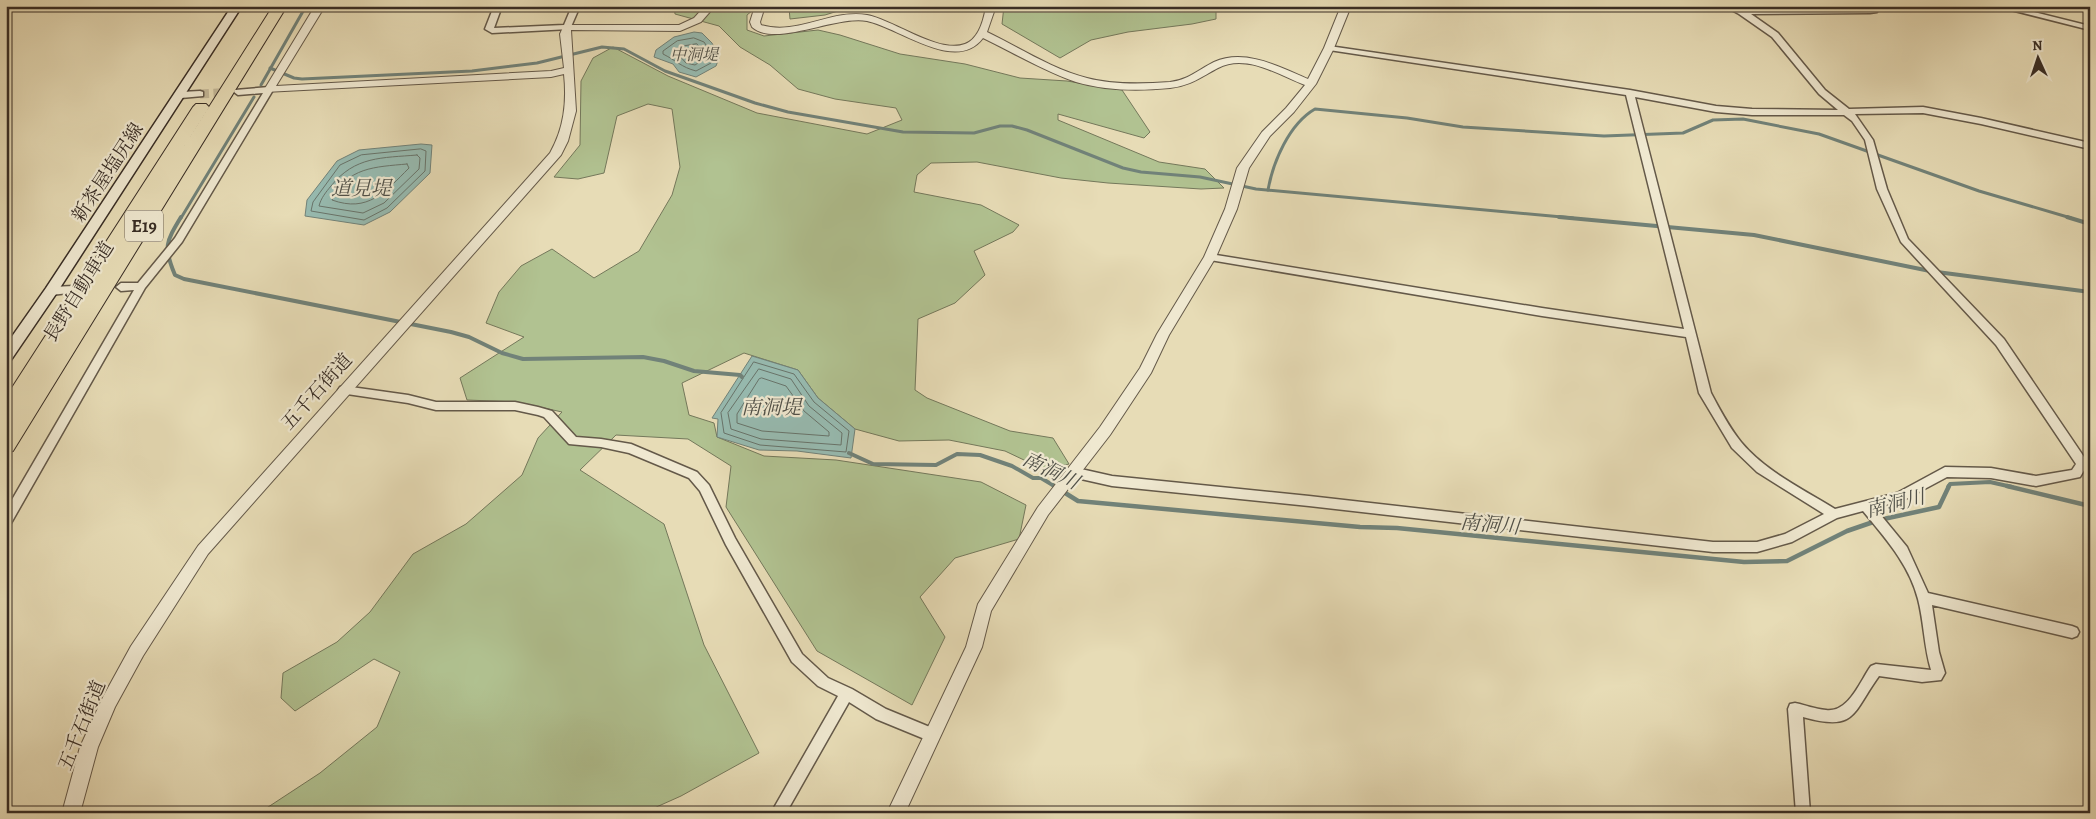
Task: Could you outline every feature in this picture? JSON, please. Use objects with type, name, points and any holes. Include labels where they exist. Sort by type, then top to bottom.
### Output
[{"type":"highway","name":"長野自動車道","points":[[6,414],[265,6]]},
{"type":"highway","name":"長野自動車道","points":[[6,446],[280,6]]},
{"type":"main road","name":"新茶屋塩尻線","points":[[6,356],[51,291],[237,6]]},
{"type":"street","points":[[6,521],[141,286],[174,246],[320,6]]},
{"type":"street","points":[[498,6],[489,29],[492,31],[617,26],[680,28],[690,26],[700,20],[710,6]]},
{"type":"street","name":"五千石街道","points":[[71,813],[89,748],[109,702],[137,651],[182,580],[217,532],[555,155],[563,141],[570,120],[565,34],[576,6]]},
{"type":"street","points":[[760,6],[755,22],[757,27],[771,31],[837,19],[865,18],[951,49],[966,48],[976,41],[990,14],[990,6]]},
{"type":"street","points":[[896,813],[974,647],[984,609],[1043,511],[1105,431],[1146,370],[1163,334],[1210,257],[1231,209],[1247,160],[1266,134],[1290,110],[1311,84],[1329,48],[1346,6]]},
{"type":"street","points":[[1072,472],[1112,481],[1309,501],[1713,547],[1757,547],[1788,538],[1834,514],[1900,497],[1945,472],[1990,472],[2036,481],[2076,474],[2086,462],[2000,342],[1904,240],[1882,189],[1869,140],[1855,119],[1822,92],[1774,35],[1742,12],[1728,6]]},
{"type":"street","points":[[1742,12],[1870,11],[1874,10],[1873,6]]},
{"type":"street","points":[[1998,6],[2090,28]]},
{"type":"street","points":[[981,33],[1064,73],[1096,83],[1133,85],[1181,84],[1194,80],[1218,64],[1230,60],[1242,60],[1257,63],[1311,84]]},
{"type":"street","points":[[1329,48],[1630,93],[1716,109],[1808,113],[1934,111],[2090,146]]},
{"type":"street","points":[[238,92],[551,74],[568,70]]},
{"type":"street","points":[[1630,93],[1705,393],[1720,420],[1742,452],[1768,473],[1834,514]]},
{"type":"street","points":[[180,95],[200,94]]},
{"type":"street","points":[[1210,257],[1542,312],[1689,334]]},
{"type":"street","points":[[121,288],[141,286]]},
{"type":"street","points":[[51,291],[74,290]]},
{"type":"street","points":[[344,390],[436,406],[515,406],[538,411],[548,414],[573,441],[601,443],[632,449],[693,475],[705,488],[730,541],[797,658],[823,682],[881,714],[932,736]]},
{"type":"street","points":[[1803,813],[1795,709],[1828,717],[1842,713],[1853,707],[1876,670],[1896,670],[1930,677],[1936,676],[1938,673],[1937,664],[1932,652],[1924,598],[1903,551],[1865,505]]},
{"type":"street","points":[[1924,598],[2072,632]]},
{"type":"street","points":[[778,813],[846,693]]},
{"type":"green space","points":[[674,6],[758,6],[747,15],[747,30],[764,36],[818,30],[900,54],[965,64],[1020,78],[1067,81],[1122,90],[1150,132],[1144,138],[1058,114],[1058,120],[1159,162],[1205,169],[1224,188],[1201,189],[1108,183],[1061,178],[977,162],[931,163],[917,175],[914,192],[981,205],[1019,225],[1013,232],[974,251],[985,275],[955,303],[918,319],[915,390],[927,398],[1010,431],[1053,438],[1069,464],[1045,470],[1005,451],[949,440],[899,441],[855,429],[818,398],[798,370],[744,353],[682,383],[689,415],[714,423],[717,437],[764,456],[836,460],[981,482],[1026,505],[1019,539],[955,558],[920,597],[945,637],[912,705],[817,651],[726,507],[731,466],[688,439],[616,435],[580,470],[664,524],[704,645],[759,753],[681,796],[643,813],[259,813],[320,773],[377,727],[400,672],[374,659],[295,711],[281,698],[283,673],[337,642],[370,612],[413,554],[466,524],[522,475],[538,438],[562,412],[517,402],[467,400],[460,378],[524,337],[486,323],[499,292],[521,266],[552,249],[594,278],[639,251],[672,195],[680,167],[672,109],[648,104],[617,116],[604,173],[578,179],[554,177],[580,145],[581,81],[593,58],[613,47],[668,76],[757,113],[867,134],[902,120],[896,108],[835,99],[798,89],[770,65],[740,47],[719,26],[675,14]]},
{"type":"green space","points":[[792,6],[854,6],[825,15],[790,19],[789,8]]},
{"type":"green space","points":[[1004,6],[1216,6],[1216,19],[1128,32],[1091,40],[1060,58],[1002,24]]},
{"type":"water","name":"中洞堤","points":[[694,32],[702,33],[712,43],[719,58],[716,66],[696,77],[679,72],[673,64],[654,57],[656,50],[674,37]]},
{"type":"water","name":"道見堤","points":[[421,144],[432,145],[430,173],[390,212],[364,225],[305,216],[307,200],[337,161],[359,150]]},
{"type":"water","name":"南洞堤","points":[[752,356],[798,370],[818,398],[855,429],[851,458],[797,451],[759,450],[717,437],[718,419],[712,418]]},
{"type":"waterway","points":[[271,68],[306,6]]},
{"type":"waterway","points":[[271,68],[294,78],[302,79],[472,71],[537,63],[602,47],[624,49],[665,71],[755,103],[788,112],[903,132],[974,133],[1000,126],[1012,126],[1027,130],[1123,168],[1141,172],[1200,177],[1256,189],[1573,218]]},
{"type":"waterway","points":[[261,85],[271,68]]},
{"type":"waterway","points":[[181,218],[254,97]]},
{"type":"waterway","points":[[1268,190],[1278,156],[1290,134],[1297,124],[1315,109],[1407,118],[1463,127],[1604,136],[1683,133],[1713,120],[1743,119],[1819,134],[1979,191],[2071,218]]},
{"type":"waterway","points":[[181,217],[169,239],[168,251],[175,275],[184,279],[451,332],[469,337],[502,353],[523,359],[643,357],[664,361],[694,371],[740,375],[742,377]]},
{"type":"waterway","points":[[1559,217],[1754,235],[1930,271]]},
{"type":"waterway","points":[[2067,217],[2090,224]]},
{"type":"waterway","points":[[1937,272],[2090,292]]},
{"type":"waterway","name":"南洞川","points":[[849,453],[873,464],[936,465],[957,454],[980,455],[1012,466],[1033,478],[1041,478],[1056,487]]},
{"type":"waterway","name":"南洞川","points":[[1948,487],[1950,484],[1990,482],[2012,487]]},
{"type":"waterway","name":"南洞川","points":[[1054,486],[1078,501],[1360,527],[1397,528],[1744,562],[1787,561],[1847,531],[1879,520],[1939,507],[1949,486]]},
{"type":"waterway","name":"南洞川","points":[[2007,486],[2090,506]]},
{"type":"tunnel","points":[[200,94],[233,92]]}]
